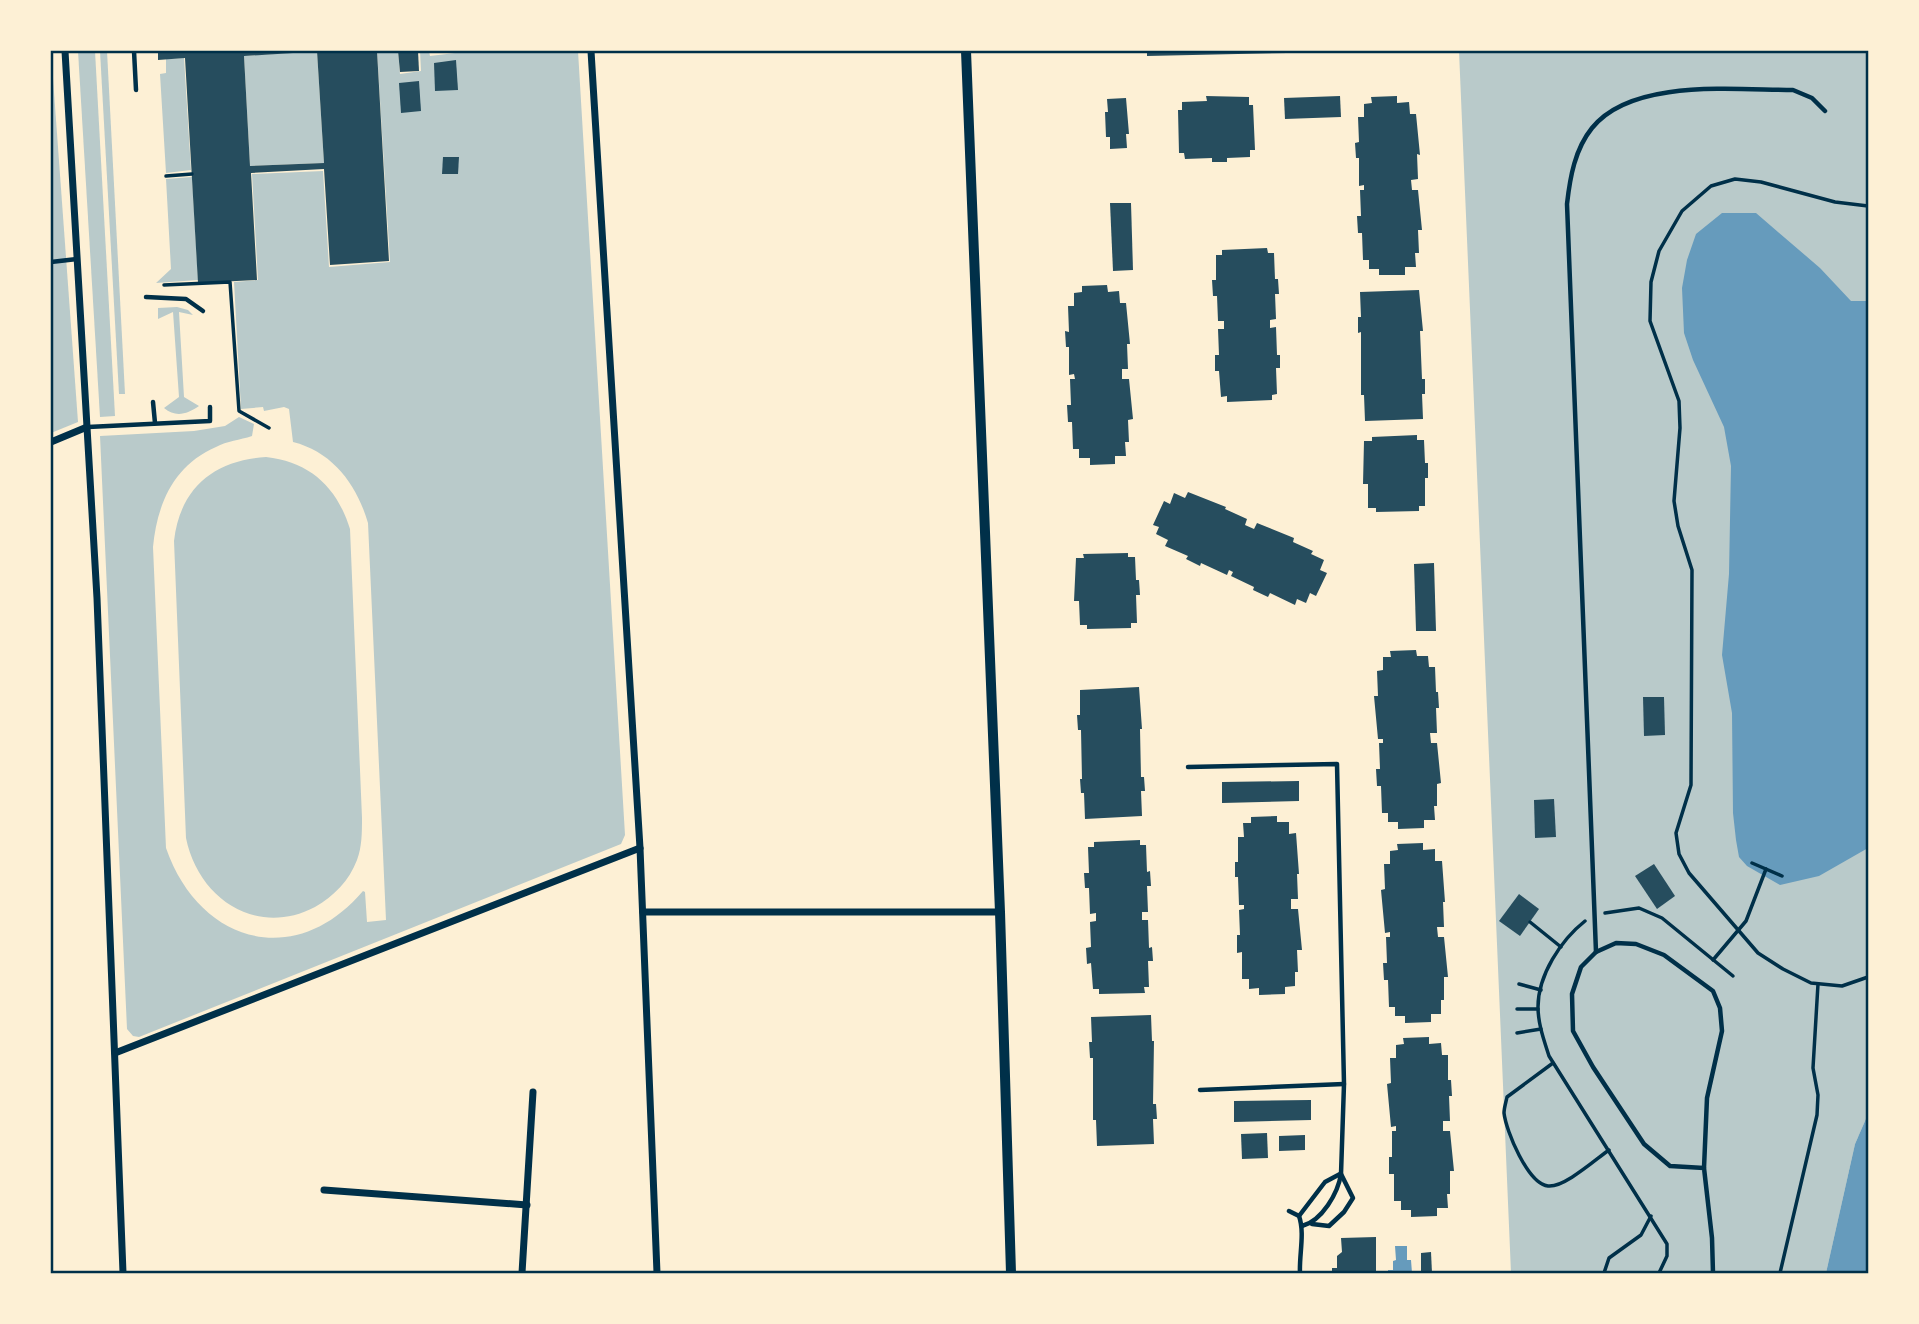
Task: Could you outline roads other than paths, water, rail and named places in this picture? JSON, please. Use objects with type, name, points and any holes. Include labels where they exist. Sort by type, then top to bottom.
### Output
[{"type":"street","points":[[65,51],[97,598],[123,1273]]},
{"type":"street","points":[[592,51],[640,848],[657,1273]]},
{"type":"street","points":[[966,51],[1000,912],[1010,1273]]},
{"type":"street","points":[[51,442],[87,427]]},
{"type":"street","points":[[115,1053],[640,848]]},
{"type":"street","points":[[643,912],[1000,912]]},
{"type":"street","points":[[522,1273],[533,1092]]},
{"type":"street","points":[[324,1190],[527,1205]]},
{"type":"lane","points":[[134,51],[136,90]]},
{"type":"lane","points":[[1596,952],[1567,204],[1576,156],[1592,128],[1603,117],[1640,96],[1667,91],[1793,90],[1812,98],[1825,111]]},
{"type":"lane","points":[[51,262],[77,259]]},
{"type":"lane","points":[[146,297],[186,299],[203,311]]},
{"type":"lane","points":[[153,402],[155,423]]},
{"type":"lane","points":[[87,427],[210,421],[210,407]]},
{"type":"lane","points":[[1188,767],[1337,764],[1344,1084],[1341,1174],[1339,1187],[1312,1224]]},
{"type":"lane","points":[[1704,1168],[1670,1166],[1644,1144],[1593,1067],[1573,1031],[1572,994],[1581,967],[1596,952],[1616,943],[1636,944],[1664,955],[1713,991],[1720,1008],[1722,1031],[1707,1098],[1704,1168],[1713,1273]]},
{"type":"lane","points":[[1200,1090],[1344,1084]]},
{"type":"lane","points":[[1299,1216],[1325,1182],[1341,1174]]},
{"type":"lane","points":[[1302,1226],[1329,1226],[1344,1212],[1353,1198],[1341,1174]]},
{"type":"lane","points":[[1289,1211],[1299,1216],[1302,1226],[1300,1273]]},
{"type":"water","points":[[1722,213],[1756,213],[1820,268],[1851,301],[1868,301],[1868,848],[1819,876],[1780,885],[1747,866],[1739,857],[1736,840],[1733,813],[1732,713],[1722,655],[1729,574],[1731,466],[1724,427],[1693,360],[1684,333],[1682,288],[1687,260],[1696,234]]},
{"type":"water","points":[[1868,1114],[1868,1273],[1826,1273],[1855,1144]]},
{"type":"water","points":[[1395,1246],[1407,1246],[1407,1260],[1411,1260],[1412,1273],[1388,1273],[1388,1270],[1393,1270],[1393,1261],[1396,1260]]}]
